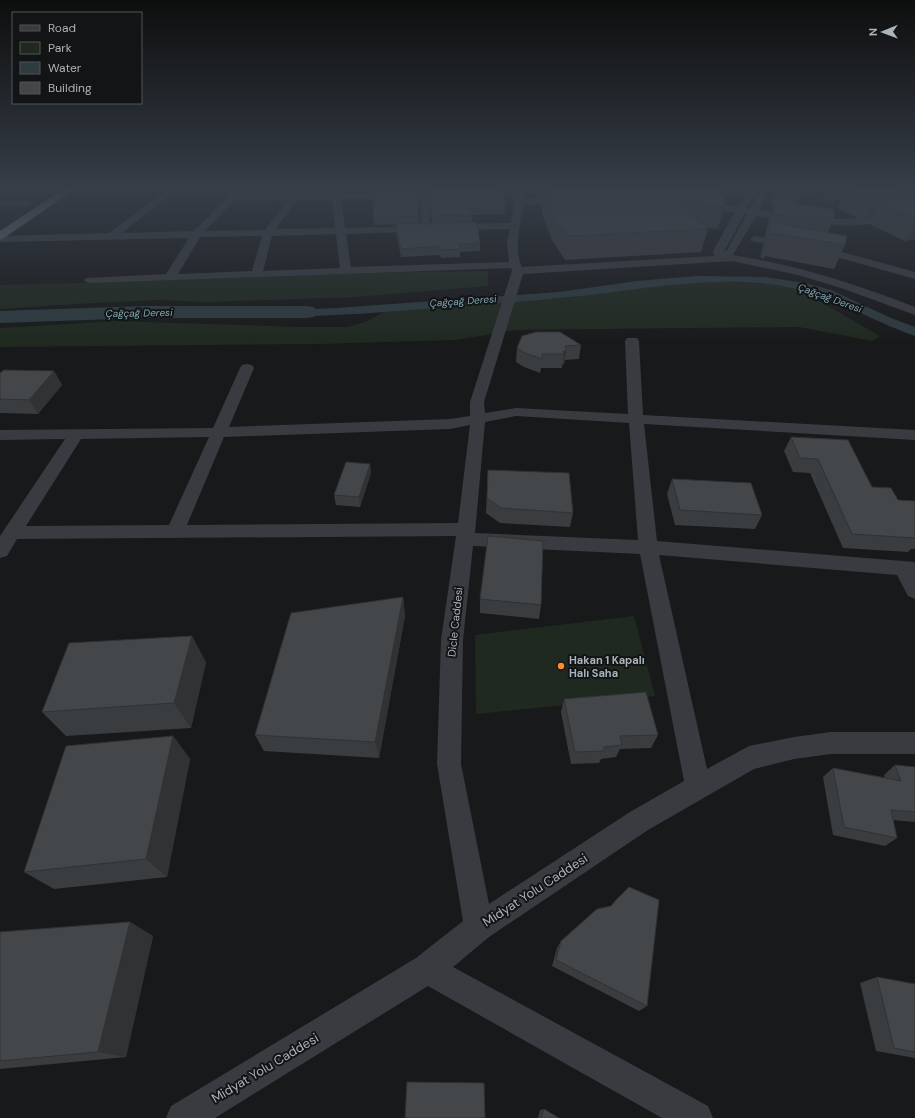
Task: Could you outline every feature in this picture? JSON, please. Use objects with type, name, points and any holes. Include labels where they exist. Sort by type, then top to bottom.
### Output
[{"type":"street","points":[[170,277],[193,239]]},
{"type":"street","points":[[257,274],[266,239]]},
{"type":"street","points":[[341,239],[346,271]]},
{"type":"street","points":[[512,239],[517,272]]},
{"type":"street","points":[[720,258],[718,251],[725,239]]},
{"type":"street","points":[[720,258],[731,252],[738,239]]},
{"type":"street","points":[[756,239],[828,252],[915,276]]},
{"type":"street","points":[[90,280],[346,271],[517,272],[720,258],[754,261],[789,269],[878,297],[915,311]]},
{"type":"street","name":"Dicle Caddesi","points":[[479,927],[448,764],[452,640],[478,419],[477,402],[517,272]]},
{"type":"street","points":[[632,341],[636,419],[648,548],[698,787]]},
{"type":"street","points":[[175,531],[247,368]]},
{"type":"street","points":[[0,435],[219,432],[450,424],[516,412],[915,435]]},
{"type":"street","points":[[0,551],[76,435]]},
{"type":"street","points":[[11,533],[175,531],[465,534],[909,569],[915,591]]},
{"type":"street","name":"Midyat Yolu Caddesi","points":[[183,1118],[427,969],[479,927],[639,822],[749,758],[764,754],[831,743],[915,743]]},
{"type":"street","points":[[427,969],[696,1118]]},
{"type":"green space","points":[[488,271],[488,286],[356,297],[205,302],[159,300],[0,309],[0,285],[366,273]]},
{"type":"green space","points":[[713,281],[769,284],[798,289],[880,336],[872,341],[799,327],[516,330],[455,340],[319,344],[0,347],[0,328],[116,321],[347,327],[365,322],[384,312],[569,297],[680,283]]},
{"type":"green space","name":"Hakan 1 Kapalı Halı Saha","points":[[634,616],[655,696],[476,714],[475,635]]},
{"type":"water","points":[[696,276],[764,277],[805,283],[831,290],[891,318],[915,327],[915,336],[833,301],[799,290],[782,286],[728,282],[676,284],[543,300],[364,313],[264,317],[260,313],[266,311],[336,308],[559,292],[637,281]]},
{"type":"building","points":[[399,239],[479,239],[480,243],[459,244],[460,249],[441,250],[440,246],[401,249]]},
{"type":"building","points":[[810,239],[846,239],[845,245]]},
{"type":"building","points":[[536,332],[560,332],[581,345],[565,346],[566,351],[563,351],[564,354],[542,354],[542,359],[525,353],[517,348],[522,336]]},
{"type":"building","points":[[4,370],[54,371],[29,400],[0,399],[0,373]]},
{"type":"building","points":[[791,437],[848,440],[872,487],[891,488],[898,500],[915,501],[915,538],[852,534],[818,459],[800,458]]},
{"type":"building","points":[[346,462],[370,464],[359,497],[334,495]]},
{"type":"building","points":[[488,470],[569,473],[573,513],[501,508],[487,498]]},
{"type":"building","points":[[672,479],[751,483],[762,515],[680,510]]},
{"type":"building","points":[[488,536],[543,541],[541,605],[480,599]]},
{"type":"building","points":[[403,597],[375,742],[255,735],[291,613]]},
{"type":"building","points":[[192,636],[174,703],[42,712],[69,643]]},
{"type":"building","points":[[646,692],[658,735],[620,736],[622,745],[604,747],[604,751],[575,752],[564,699]]},
{"type":"building","points":[[173,736],[146,859],[24,872],[66,746]]},
{"type":"building","points":[[895,765],[915,767],[915,812],[891,810],[897,838],[844,827],[833,768],[901,781]]},
{"type":"building","points":[[629,887],[659,900],[647,1006],[556,960],[561,941],[597,909],[611,906]]},
{"type":"building","points":[[130,922],[98,1052],[0,1061],[0,932]]},
{"type":"building","points":[[877,977],[915,984],[915,1052],[894,1048]]},
{"type":"building","points":[[407,1082],[484,1083],[485,1118],[405,1118]]},
{"type":"building","points":[[544,1109],[559,1118],[541,1118]]},
{"type":"waterway","name":"Çağçağ Deresi","points":[[0,317],[145,312],[306,312]]},
{"type":"place","name":"Hakan 1 Kapalı Halı Saha","points":[[561,666]]}]
